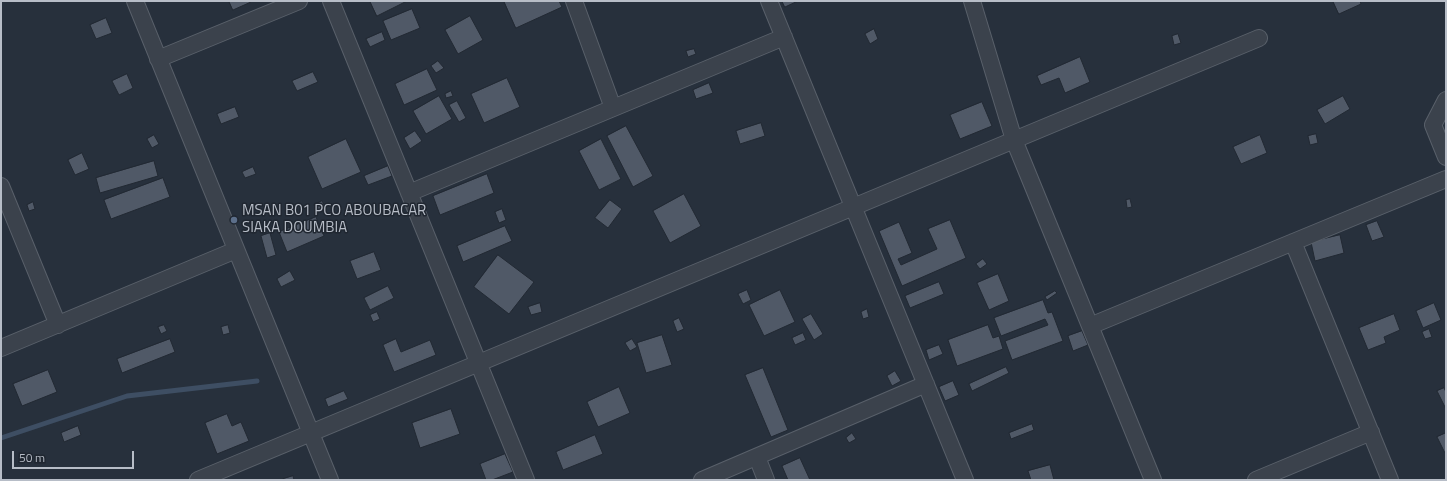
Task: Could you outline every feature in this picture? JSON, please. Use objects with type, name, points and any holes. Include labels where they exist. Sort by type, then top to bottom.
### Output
[{"type":"street","points":[[135,1],[330,480]]},
{"type":"street","points":[[158,59],[299,1]]},
{"type":"street","points":[[331,1],[526,480]]},
{"type":"street","points":[[574,1],[614,108]]},
{"type":"street","points":[[769,1],[965,480]]},
{"type":"street","points":[[972,1],[1014,140],[1153,480]]},
{"type":"street","points":[[409,193],[784,38]]},
{"type":"street","points":[[198,480],[1259,38]]},
{"type":"street","points":[[1446,100],[1433,125],[1446,157]]},
{"type":"street","points":[[1090,326],[1446,179]]},
{"type":"street","points":[[1,186],[58,325]]},
{"type":"street","points":[[1293,242],[1390,480]]},
{"type":"street","points":[[1,348],[236,250]]},
{"type":"street","points":[[702,480],[926,384]]},
{"type":"street","points":[[1256,480],[1370,432]]},
{"type":"street","points":[[757,457],[766,480]]},
{"type":"building","points":[[229,1],[251,1],[251,2],[233,10]]},
{"type":"building","points":[[370,1],[407,1],[377,16]]},
{"type":"building","points":[[504,1],[559,1],[562,7],[516,28]]},
{"type":"building","points":[[782,1],[798,1],[785,7]]},
{"type":"building","points":[[1333,1],[1360,1],[1361,4],[1339,14]]},
{"type":"building","points":[[412,9],[420,28],[391,40],[383,21]]},
{"type":"building","points":[[470,16],[483,40],[458,54],[445,30]]},
{"type":"building","points":[[106,18],[112,33],[96,39],[90,25]]},
{"type":"building","points":[[874,29],[878,39],[870,44],[865,34]]},
{"type":"building","points":[[382,32],[385,40],[370,47],[366,39]]},
{"type":"building","points":[[1178,34],[1181,43],[1174,45],[1172,36]]},
{"type":"building","points":[[694,49],[696,54],[688,57],[686,51]]},
{"type":"building","points":[[1080,57],[1090,82],[1065,93],[1059,78],[1041,85],[1037,76]]},
{"type":"building","points":[[438,61],[444,68],[436,73],[431,66]]},
{"type":"building","points":[[427,69],[437,90],[404,105],[395,84]]},
{"type":"building","points":[[313,72],[318,82],[297,91],[292,81]]},
{"type":"building","points":[[127,74],[133,88],[119,95],[112,81]]},
{"type":"building","points":[[507,78],[520,107],[484,123],[471,94]]},
{"type":"building","points":[[709,83],[713,93],[696,99],[693,90]]},
{"type":"building","points":[[451,91],[453,96],[446,98],[445,94]]},
{"type":"building","points":[[439,96],[452,119],[426,134],[413,111]]},
{"type":"building","points":[[1343,96],[1350,109],[1325,124],[1317,110]]},
{"type":"building","points":[[457,101],[466,118],[459,122],[449,105]]},
{"type":"building","points":[[982,102],[992,126],[960,139],[950,115]]},
{"type":"building","points":[[235,107],[239,117],[221,124],[217,114]]},
{"type":"building","points":[[761,123],[765,136],[740,144],[736,131]]},
{"type":"building","points":[[626,126],[653,176],[633,187],[607,136]]},
{"type":"building","points":[[415,131],[422,141],[410,149],[404,138]]},
{"type":"building","points":[[1316,134],[1318,143],[1310,145],[1308,136]]},
{"type":"building","points":[[154,135],[159,144],[152,148],[147,139]]},
{"type":"building","points":[[1260,135],[1267,153],[1241,164],[1233,147]]},
{"type":"building","points":[[346,139],[361,172],[322,189],[308,157]]},
{"type":"building","points":[[601,139],[621,179],[599,190],[579,151]]},
{"type":"building","points":[[82,153],[89,169],[75,175],[68,160]]},
{"type":"building","points":[[154,161],[158,176],[100,193],[96,178]]},
{"type":"building","points":[[388,166],[392,176],[368,185],[364,176]]},
{"type":"building","points":[[253,167],[256,174],[245,178],[242,172]]},
{"type":"building","points":[[487,174],[494,193],[440,215],[433,196]]},
{"type":"building","points":[[163,178],[170,197],[111,219],[104,200]]},
{"type":"building","points":[[684,194],[701,226],[670,243],[653,211]]},
{"type":"building","points":[[1130,199],[1132,207],[1127,208],[1126,200]]},
{"type":"building","points":[[610,200],[622,209],[608,228],[595,218]]},
{"type":"building","points":[[322,201],[326,208],[317,212],[314,205]]},
{"type":"building","points":[[33,202],[35,209],[29,211],[27,205]]},
{"type":"building","points":[[502,209],[506,220],[499,223],[495,212]]},
{"type":"building","points":[[316,217],[324,236],[287,252],[279,232]]},
{"type":"building","points":[[950,220],[966,258],[902,286],[879,231],[899,222],[912,253],[898,259],[901,265],[937,249],[928,229]]},
{"type":"building","points":[[1377,221],[1384,237],[1372,241],[1366,225]]},
{"type":"building","points":[[505,226],[512,241],[463,262],[457,246]]},
{"type":"building","points":[[270,233],[276,255],[267,258],[261,236]]},
{"type":"building","points":[[1340,235],[1344,253],[1315,261],[1311,242]]},
{"type":"building","points":[[374,252],[381,270],[357,279],[350,261]]},
{"type":"building","points":[[498,255],[534,282],[509,314],[474,287]]},
{"type":"building","points":[[983,259],[987,264],[980,269],[976,264]]},
{"type":"building","points":[[290,271],[295,280],[281,287],[277,279]]},
{"type":"building","points":[[998,274],[1009,301],[989,310],[977,283]]},
{"type":"building","points":[[939,282],[944,294],[910,308],[905,296]]},
{"type":"building","points":[[388,286],[394,298],[370,310],[364,298]]},
{"type":"building","points":[[747,290],[751,300],[743,304],[738,294]]},
{"type":"building","points":[[780,290],[795,322],[764,336],[749,305]]},
{"type":"building","points":[[1055,291],[1057,293],[1047,300],[1045,297]]},
{"type":"building","points":[[1043,300],[1048,313],[1052,312],[1063,341],[1012,360],[1005,341],[1048,325],[1045,319],[1001,336],[994,318]]},
{"type":"building","points":[[540,303],[542,312],[531,315],[528,307]]},
{"type":"building","points":[[1434,303],[1441,320],[1423,328],[1416,311]]},
{"type":"building","points":[[867,309],[869,317],[863,319],[861,312]]},
{"type":"building","points":[[377,312],[380,319],[373,322],[370,315]]},
{"type":"building","points":[[811,314],[823,334],[814,340],[802,319]]},
{"type":"building","points":[[1394,314],[1400,330],[1384,337],[1386,343],[1368,350],[1359,328]]},
{"type":"building","points":[[679,318],[684,329],[677,332],[673,321]]},
{"type":"building","points":[[164,325],[167,331],[161,334],[158,327]]},
{"type":"building","points":[[228,325],[230,333],[223,335],[221,327]]},
{"type":"building","points":[[988,325],[993,338],[999,336],[1003,349],[957,366],[948,340]]},
{"type":"building","points":[[1429,329],[1432,337],[1425,339],[1422,332]]},
{"type":"building","points":[[1082,331],[1088,345],[1073,351],[1068,336]]},
{"type":"building","points":[[803,333],[806,340],[795,345],[792,338]]},
{"type":"building","points":[[662,335],[672,365],[646,373],[637,343]]},
{"type":"building","points":[[170,339],[175,352],[122,373],[117,359]]},
{"type":"building","points":[[396,339],[401,352],[430,340],[436,355],[394,372],[383,345]]},
{"type":"building","points":[[632,339],[637,347],[630,351],[625,343]]},
{"type":"building","points":[[939,345],[943,354],[929,360],[926,350]]},
{"type":"building","points":[[1006,367],[1009,373],[972,391],[969,384]]},
{"type":"building","points":[[763,368],[788,430],[771,437],[745,375]]},
{"type":"building","points":[[48,370],[57,392],[22,406],[13,384]]},
{"type":"building","points":[[895,371],[901,381],[892,386],[887,376]]},
{"type":"building","points":[[953,381],[959,395],[945,401],[939,387]]},
{"type":"building","points":[[619,387],[630,413],[598,427],[587,402]]},
{"type":"building","points":[[1444,388],[1446,392],[1446,409],[1437,391]]},
{"type":"building","points":[[344,391],[348,399],[328,407],[325,399]]},
{"type":"building","points":[[451,409],[460,434],[420,448],[412,423]]},
{"type":"building","points":[[227,414],[232,426],[241,422],[249,441],[217,454],[205,423]]},
{"type":"building","points":[[1032,424],[1034,430],[1011,439],[1009,433]]},
{"type":"building","points":[[78,426],[81,435],[64,442],[61,433]]},
{"type":"building","points":[[852,433],[856,439],[849,443],[846,438]]},
{"type":"building","points":[[1446,433],[1446,452],[1445,453],[1437,437]]},
{"type":"building","points":[[595,435],[603,454],[563,470],[556,452]]},
{"type":"building","points":[[505,454],[513,472],[492,480],[486,480],[480,464]]},
{"type":"building","points":[[800,458],[810,480],[788,480],[782,466]]},
{"type":"building","points":[[1050,465],[1054,480],[1031,480],[1028,471]]},
{"type":"building","points":[[293,476],[294,480],[283,480],[283,479]]},
{"type":"waterway","points":[[1,438],[127,396],[257,381]]},
{"type":"place","name":"MSAN B01 PCO ABOUBACAR SIAKA DOUMBIA","points":[[234,220]]}]
